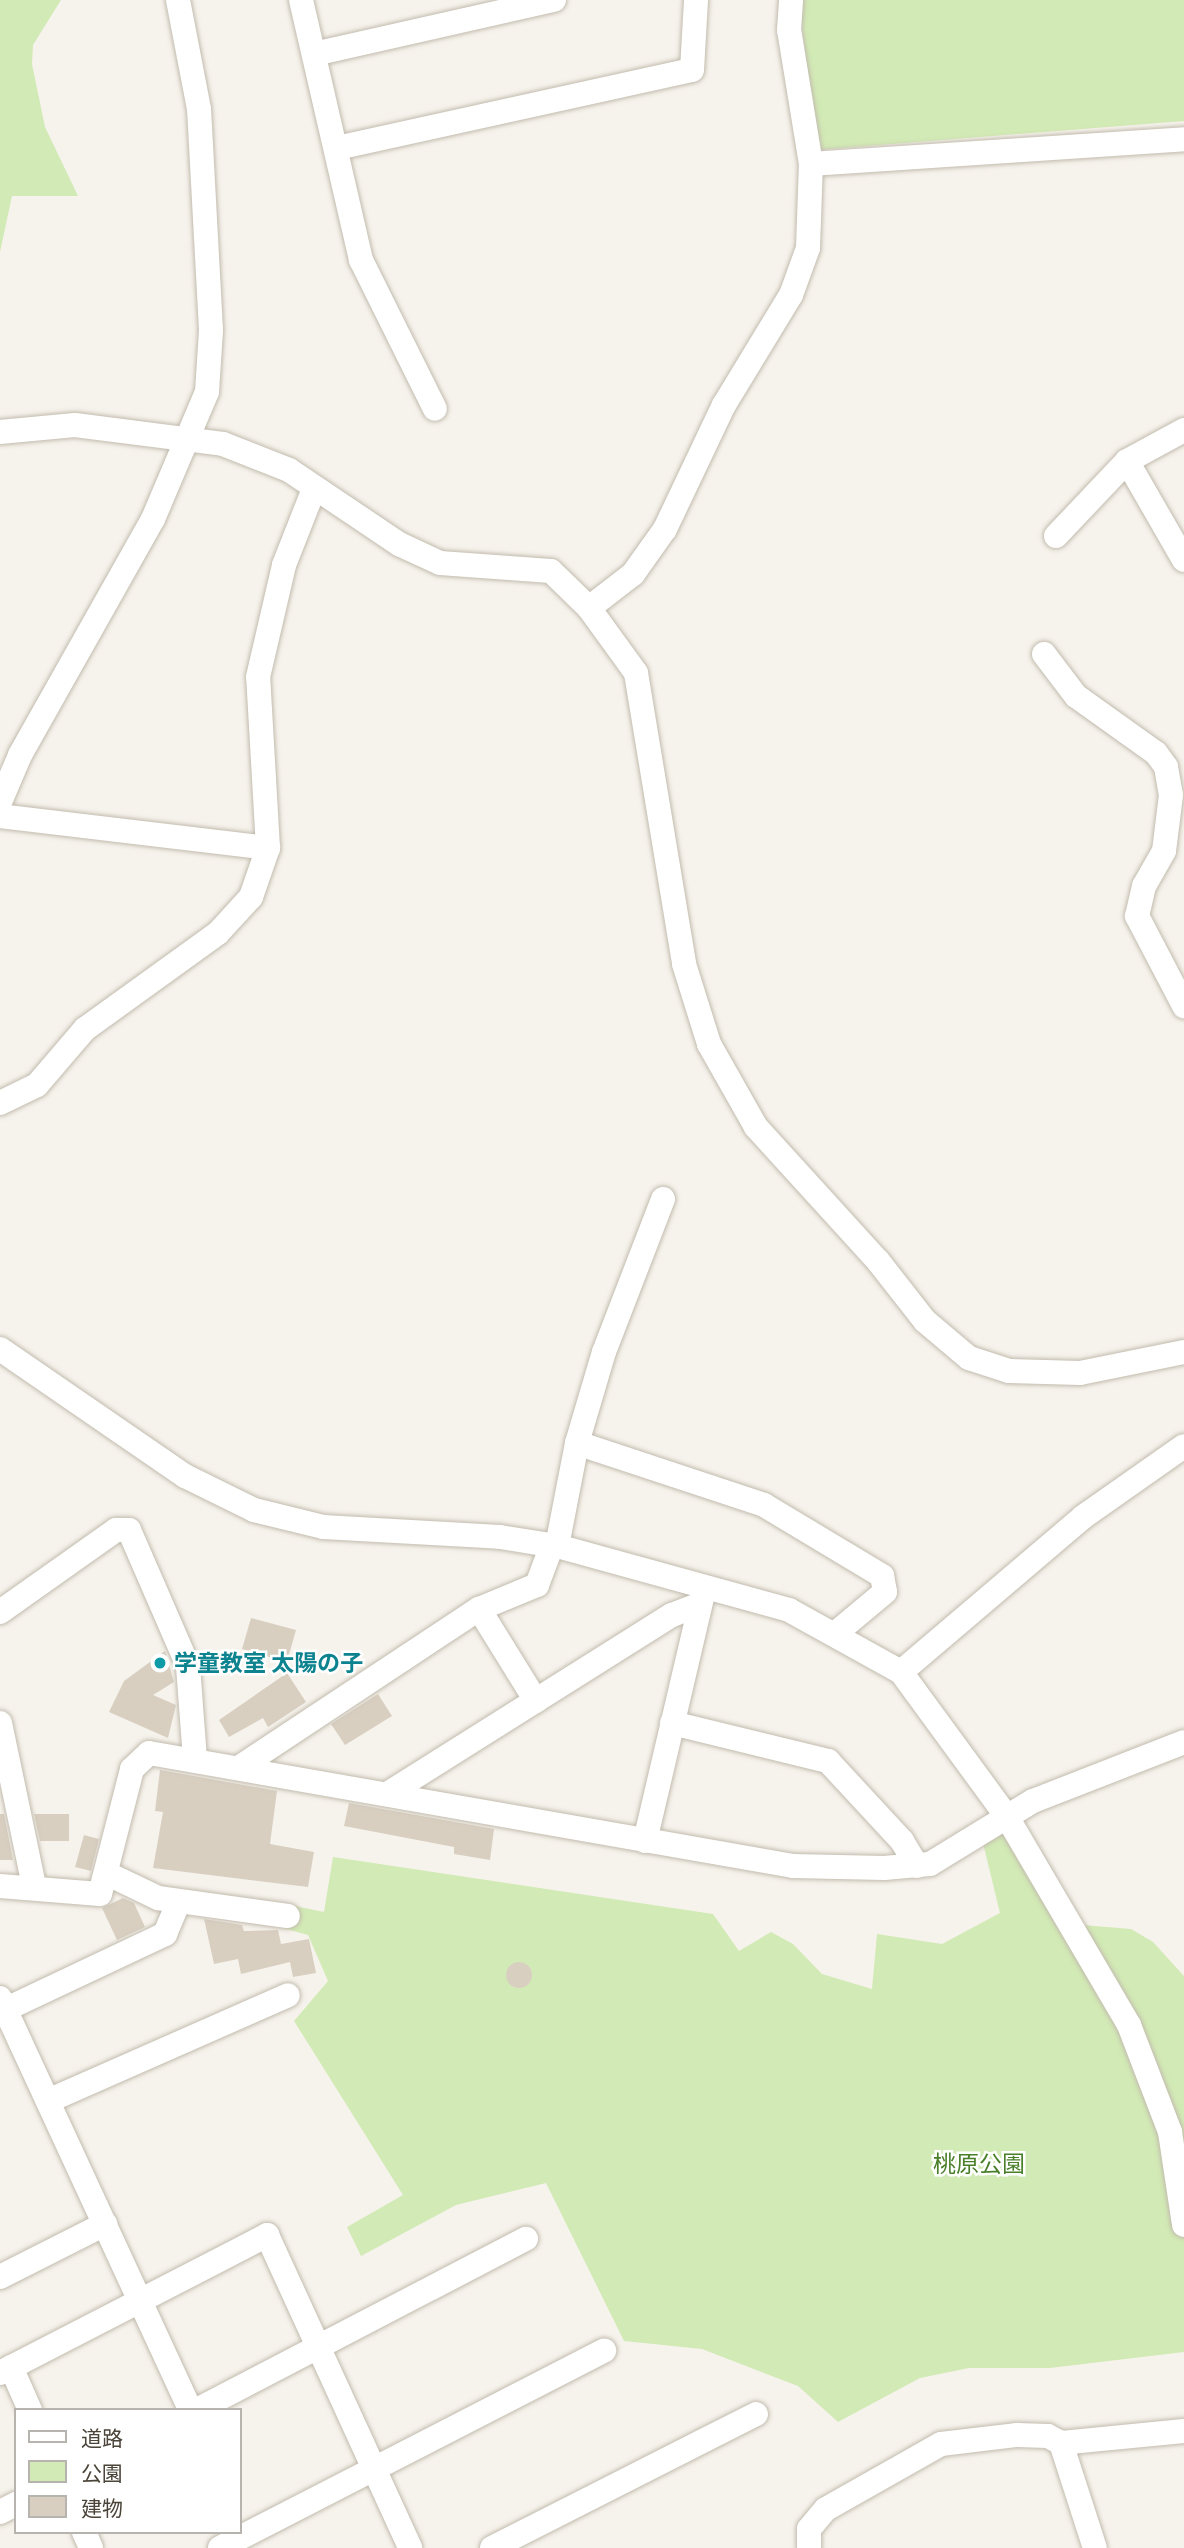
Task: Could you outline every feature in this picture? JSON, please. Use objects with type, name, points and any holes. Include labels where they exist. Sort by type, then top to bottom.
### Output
[{"type":"street","points":[[0,802],[20,755],[153,519],[191,438],[207,391],[211,330],[199,109],[178,0]]},
{"type":"street","points":[[301,0],[361,260],[435,409]]},
{"type":"street","points":[[314,54],[554,0]]},
{"type":"street","points":[[337,148],[692,69],[696,0]]},
{"type":"street","points":[[589,608],[633,574],[665,529],[724,405],[791,295],[810,236],[811,164],[789,30],[791,0]]},
{"type":"street","points":[[811,164],[1184,139]]},
{"type":"street","points":[[0,432],[75,425],[222,444],[289,470],[314,489],[440,563],[551,571],[589,608],[636,673],[684,964],[723,1075],[756,1127],[878,1261],[925,1321],[969,1358],[1009,1371],[1080,1373],[1184,1352]]},
{"type":"street","points":[[1056,536],[1127,461],[1184,430]]},
{"type":"street","points":[[1127,461],[1184,560]]},
{"type":"street","points":[[0,1103],[37,1085],[85,1029],[238,914],[251,897],[268,848],[258,677],[284,565],[314,489]]},
{"type":"street","points":[[1044,654],[1076,696],[1156,753],[1166,767],[1171,795],[1164,851],[1144,886],[1136,916],[1184,1006]]},
{"type":"street","points":[[0,816],[268,848]]},
{"type":"street","points":[[240,1767],[479,1609],[537,1585],[555,1546],[576,1443],[663,1199]]},
{"type":"street","points":[[0,1349],[185,1476],[254,1510],[323,1527],[500,1537],[555,1546],[702,1595],[778,1606],[837,1632],[901,1672],[1007,1817],[1147,2063],[1170,2132],[1184,2225]]},
{"type":"street","points":[[576,1443],[764,1505],[882,1576],[885,1592],[837,1632]]},
{"type":"street","points":[[901,1672],[1083,1517],[1184,1446]]},
{"type":"street","points":[[0,1612],[116,1530],[129,1530],[188,1667],[195,1760]]},
{"type":"street","points":[[389,1793],[702,1595]]},
{"type":"street","points":[[645,1841],[702,1595]]},
{"type":"street","points":[[479,1609],[536,1701]]},
{"type":"street","points":[[0,1723],[34,1886]]},
{"type":"street","points":[[672,1724],[828,1761],[902,1841],[918,1866]]},
{"type":"street","points":[[0,1886],[34,1886],[100,1894],[137,1760],[149,1753],[793,1866],[918,1866],[954,1854],[1007,1817],[1079,1782],[1184,1742]]},
{"type":"street","points":[[106,1873],[178,1903],[288,1916]]},
{"type":"street","points":[[178,1903],[165,1934],[2,2006],[189,2408]]},
{"type":"street","points":[[48,2101],[288,1995]]},
{"type":"street","points":[[0,2277],[105,2224]]},
{"type":"street","points":[[29,2408],[6,2370],[267,2235],[410,2548]]},
{"type":"street","points":[[201,2408],[526,2239]]},
{"type":"street","points":[[220,2548],[604,2351]]},
{"type":"street","points":[[492,2548],[755,2414]]},
{"type":"street","points":[[809,2548],[809,2529],[826,2509],[941,2444],[1017,2435],[1048,2436],[1061,2443],[1184,2431]]},
{"type":"street","points":[[1061,2443],[1095,2548]]},
{"type":"green space","points":[[0,0],[61,0],[33,45],[32,64],[45,127],[78,196],[12,196],[0,252]]},
{"type":"green space","points":[[799,0],[1184,0],[1184,121],[817,150]]},
{"type":"green space","name":"桃原公園","points":[[1007,1817],[1070,1924],[1131,1929],[1153,1942],[1184,1976],[1184,2352],[1050,2368],[969,2368],[920,2378],[838,2422],[798,2386],[702,2349],[624,2341],[546,2183],[456,2205],[361,2256],[347,2227],[403,2195],[294,2021],[328,1981],[308,1935],[286,1929],[290,1905],[324,1912],[333,1857],[713,1914],[739,1951],[771,1932],[793,1944],[822,1974],[872,1989],[877,1934],[942,1944],[1000,1913],[981,1835]]},
{"type":"building","points":[[251,1618],[296,1630],[287,1662],[242,1649]]},
{"type":"building","points":[[165,1651],[174,1682],[153,1695],[176,1705],[168,1738],[109,1712],[124,1681]]},
{"type":"building","points":[[287,1673],[306,1702],[268,1727],[263,1718],[229,1737],[219,1720]]},
{"type":"building","points":[[378,1694],[392,1716],[345,1745],[331,1724]]},
{"type":"building","points":[[160,1770],[277,1791],[270,1844],[314,1852],[308,1887],[153,1868],[163,1812],[155,1811]]},
{"type":"building","points":[[349,1803],[494,1829],[490,1860],[454,1854],[454,1847],[344,1826]]},
{"type":"building","points":[[0,1814],[4,1814],[13,1860],[0,1860]]},
{"type":"building","points":[[34,1814],[69,1814],[69,1841],[40,1841]]},
{"type":"building","points":[[84,1835],[99,1839],[91,1871],[75,1867]]},
{"type":"building","points":[[123,1898],[134,1903],[145,1927],[117,1940],[102,1908]]},
{"type":"building","points":[[204,1919],[242,1925],[244,1931],[278,1930],[281,1944],[309,1939],[316,1973],[293,1977],[290,1962],[241,1974],[238,1959],[214,1964]]},
{"type":"building","points":[[519,1962],[528,1966],[532,1975],[528,1984],[519,1988],[510,1984],[506,1975],[510,1966]]},
{"type":"place","name":"学童教室 太陽の子","points":[[160,1663]]}]
